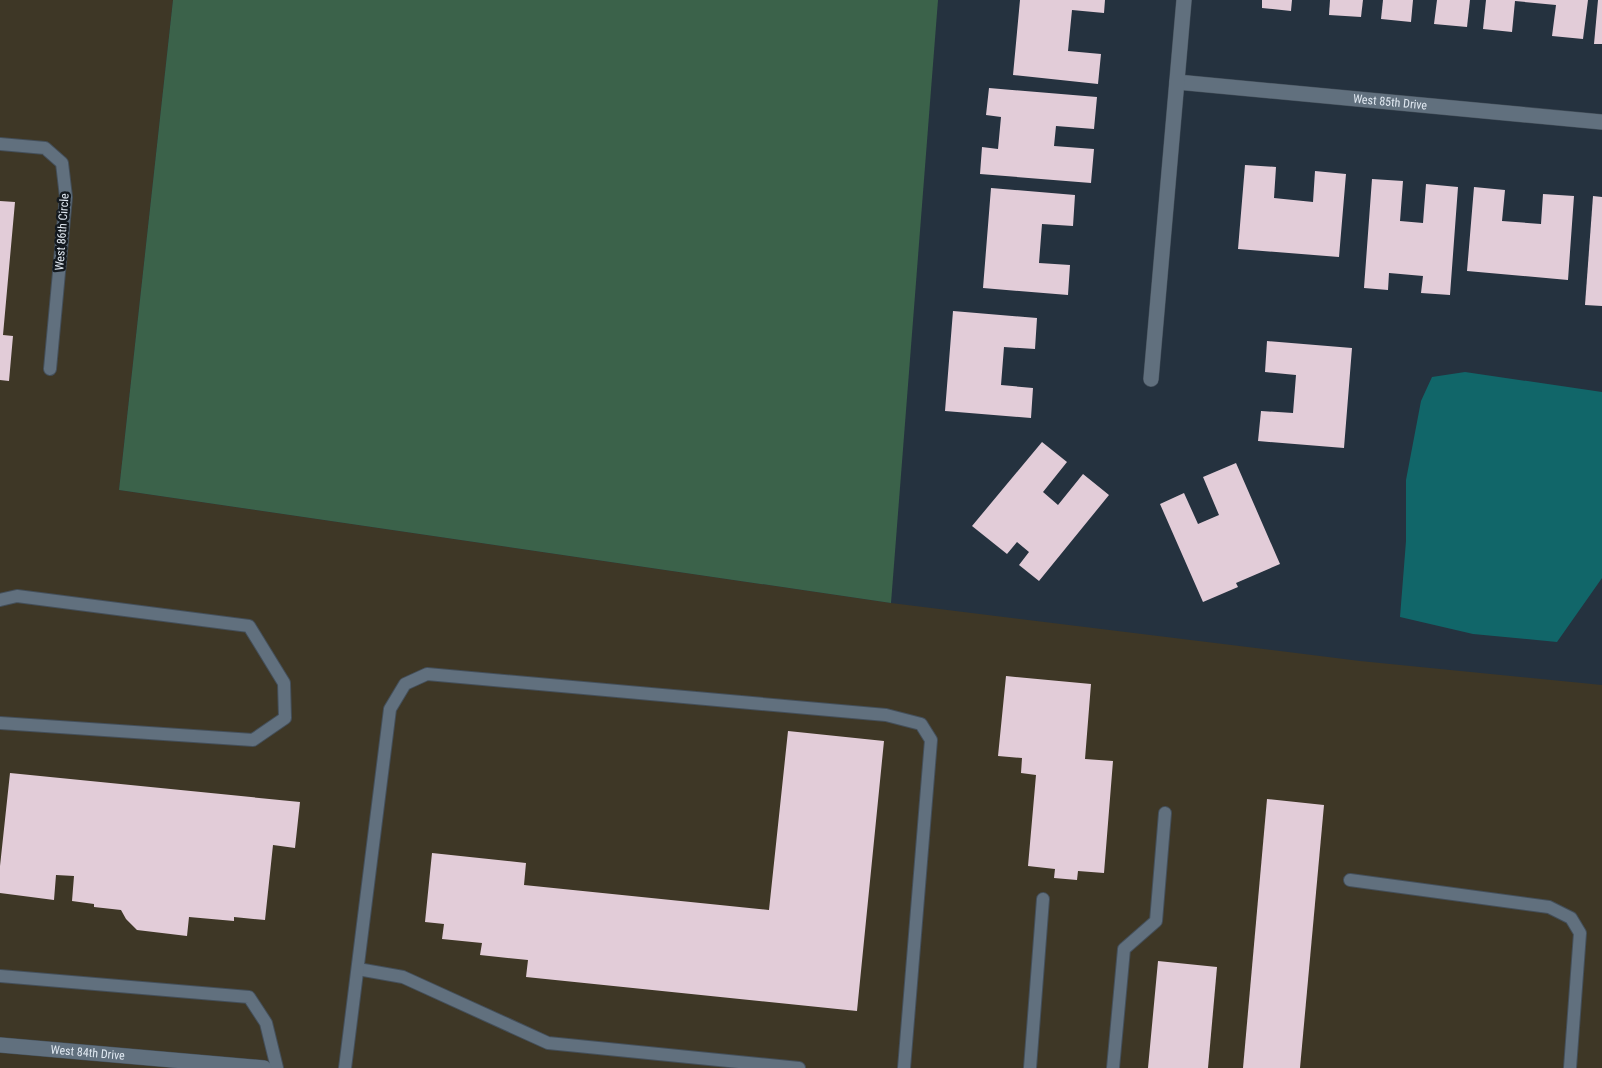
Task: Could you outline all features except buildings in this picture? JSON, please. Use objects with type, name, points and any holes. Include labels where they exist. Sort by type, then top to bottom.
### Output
[{"type":"street","points":[[1151,379],[1184,0]]},
{"type":"street","name":"West 85th Drive","points":[[1177,82],[1602,122]]},
{"type":"street","name":"West 84th Drive","points":[[0,1045],[143,1063],[255,1068]]},
{"type":"lane","name":"West 86th Circle","points":[[0,144],[45,148],[62,163],[66,196],[50,369]]},
{"type":"lane","points":[[0,600],[17,596],[249,626],[284,683],[285,718],[253,740],[0,723]]},
{"type":"lane","points":[[346,1068],[390,709],[405,684],[427,674],[886,715],[921,724],[931,740],[904,1068]]},
{"type":"lane","points":[[1113,1068],[1124,949],[1156,921],[1166,813]]},
{"type":"lane","points":[[1350,880],[1549,907],[1571,918],[1580,933],[1570,1068]]},
{"type":"lane","points":[[1030,1068],[1043,899]]},
{"type":"lane","points":[[358,969],[403,977],[548,1043],[798,1068]]},
{"type":"lane","points":[[0,976],[249,997],[266,1023],[277,1068]]},
{"type":"shaded area","points":[[0,0],[173,0],[119,490],[891,603],[1360,661],[1602,685],[1602,1068],[0,1068]]},
{"type":"shaded area","points":[[173,0],[938,0],[891,603],[119,490]]},
{"type":"shaded area","points":[[1465,372],[1602,392],[1602,578],[1557,642],[1473,634],[1400,617],[1406,541],[1406,480],[1421,401],[1432,377]]}]
